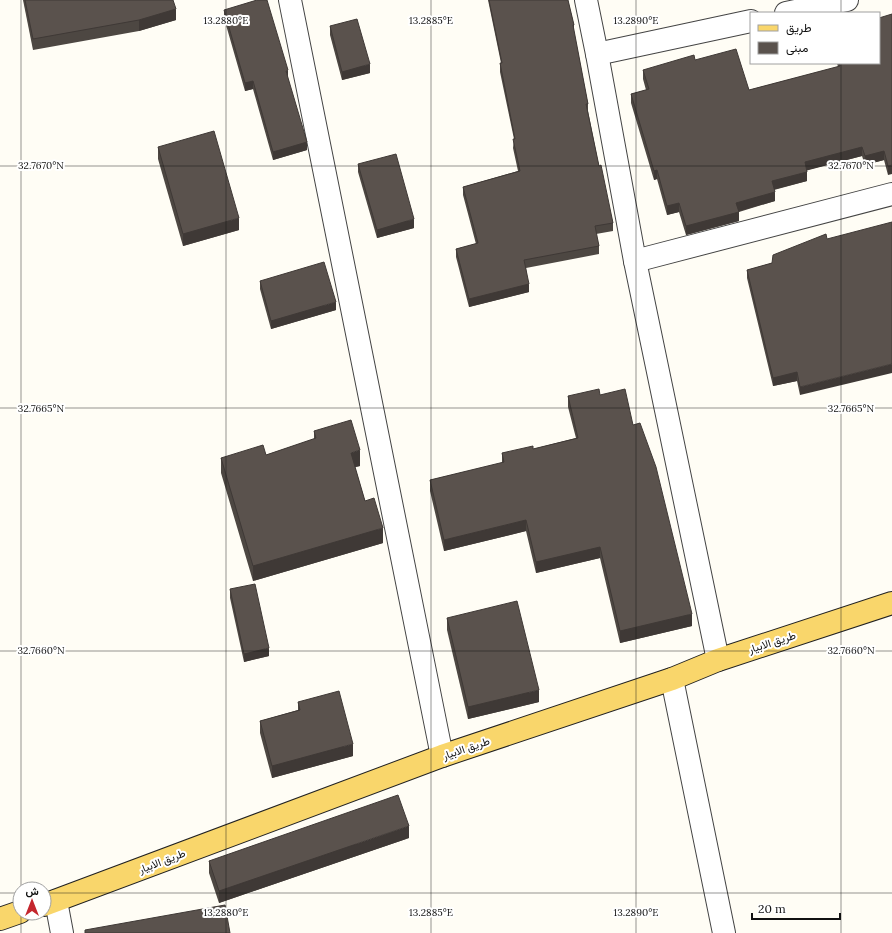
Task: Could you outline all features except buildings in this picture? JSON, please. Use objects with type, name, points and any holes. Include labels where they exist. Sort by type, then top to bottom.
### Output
[{"type":"main road","name":"طريق الابيار","points":[[52,902],[442,756],[672,678],[718,660],[892,603]]},
{"type":"main road","points":[[0,919],[12,915]]},
{"type":"street","points":[[290,0],[442,756]]},
{"type":"street","points":[[586,0],[635,261],[718,660]]},
{"type":"street","points":[[791,12],[847,0]]},
{"type":"street","points":[[597,54],[750,21]]},
{"type":"street","points":[[635,261],[892,194]]},
{"type":"street","points":[[672,678],[724,933]]},
{"type":"street","points":[[52,908],[62,933]]}]
